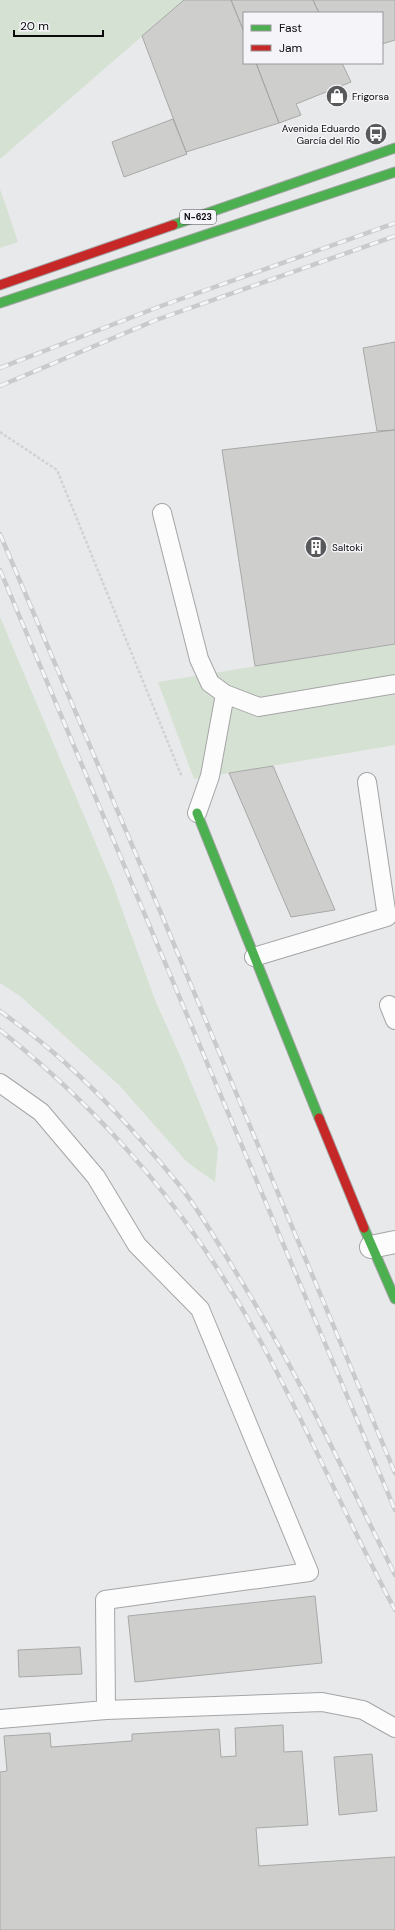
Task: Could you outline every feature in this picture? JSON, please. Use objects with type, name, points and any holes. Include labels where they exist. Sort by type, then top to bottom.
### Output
[{"type":"main road","name":"N-623","points":[[0,285],[395,148]]},
{"type":"main road","name":"N-623","points":[[0,303],[395,172]]},
{"type":"main road","points":[[197,813],[371,1247],[395,1299]]},
{"type":"street","points":[[371,1247],[395,1242]]},
{"type":"lane","points":[[162,513],[199,659],[210,682],[225,694],[259,707],[395,684]]},
{"type":"lane","points":[[197,813],[210,776],[225,694]]},
{"type":"lane","points":[[254,957],[388,917],[367,782]]},
{"type":"lane","points":[[0,1083],[41,1112],[96,1177],[137,1245],[200,1309],[309,1572],[105,1600],[106,1710]]},
{"type":"lane","points":[[0,1719],[106,1710],[322,1702],[363,1710],[395,1728]]},
{"type":"path","points":[[0,432],[57,470],[197,813]]},
{"type":"green space","points":[[0,0],[184,0],[0,159]]},
{"type":"green space","points":[[0,189],[18,242],[0,248]]},
{"type":"green space","points":[[0,617],[112,882],[155,1000],[181,1058],[218,1148],[215,1182],[187,1162],[119,1085],[20,996],[0,983]]},
{"type":"green space","points":[[395,644],[395,745],[194,779],[158,682]]},
{"type":"building","points":[[184,0],[231,0],[243,30],[243,64],[256,64],[279,123],[186,152],[142,36]]},
{"type":"building","points":[[231,0],[313,0],[319,12],[243,12],[243,30]]},
{"type":"building","points":[[313,0],[395,0],[395,40],[383,44],[383,12],[319,12]]},
{"type":"building","points":[[256,64],[342,64],[351,82],[296,104],[301,115],[279,123]]},
{"type":"building","points":[[173,119],[187,154],[124,177],[112,142]]},
{"type":"building","points":[[395,342],[395,430],[377,431],[363,348]]},
{"type":"building","name":"Saltoki","points":[[395,430],[395,644],[255,666],[222,450]]},
{"type":"building","points":[[273,766],[335,910],[291,917],[229,773]]},
{"type":"building","points":[[315,1596],[322,1663],[135,1682],[128,1616]]},
{"type":"building","points":[[80,1647],[82,1674],[19,1677],[18,1650]]},
{"type":"building","points":[[283,1725],[284,1752],[302,1751],[308,1825],[256,1828],[259,1866],[395,1857],[395,1930],[0,1930],[0,1772],[7,1771],[4,1736],[50,1733],[51,1747],[132,1741],[132,1734],[219,1729],[221,1757],[236,1756],[235,1728]]},
{"type":"building","points":[[372,1754],[377,1811],[339,1815],[334,1757]]},
{"type":"railway","points":[[0,368],[161,306],[395,223]]},
{"type":"railway","points":[[0,386],[156,320],[395,236]]},
{"type":"railway","points":[[0,534],[163,918],[395,1473]]},
{"type":"railway","points":[[0,570],[395,1510]]},
{"type":"railway","points":[[0,1011],[30,1033],[83,1079],[149,1149],[188,1196],[210,1229],[280,1348],[320,1423],[395,1575]]},
{"type":"railway","points":[[0,1030],[76,1096],[111,1132],[143,1168],[203,1247],[230,1289],[274,1367],[395,1610]]},
{"type":"traffic: fast","points":[[173,225],[395,148]]},
{"type":"traffic: fast","points":[[0,303],[395,172]]},
{"type":"traffic: fast","points":[[197,813],[319,1118]]},
{"type":"traffic: fast","points":[[364,1228],[395,1299]]},
{"type":"traffic: jam","points":[[0,285],[173,225]]},
{"type":"traffic: jam","points":[[319,1118],[364,1228]]},
{"type":"place","name":"Frigorsa","points":[[337,96]]},
{"type":"place","name":"Avenida Eduardo García del Río","points":[[376,134]]},
{"type":"place","name":"Saltoki","points":[[316,547]]}]
